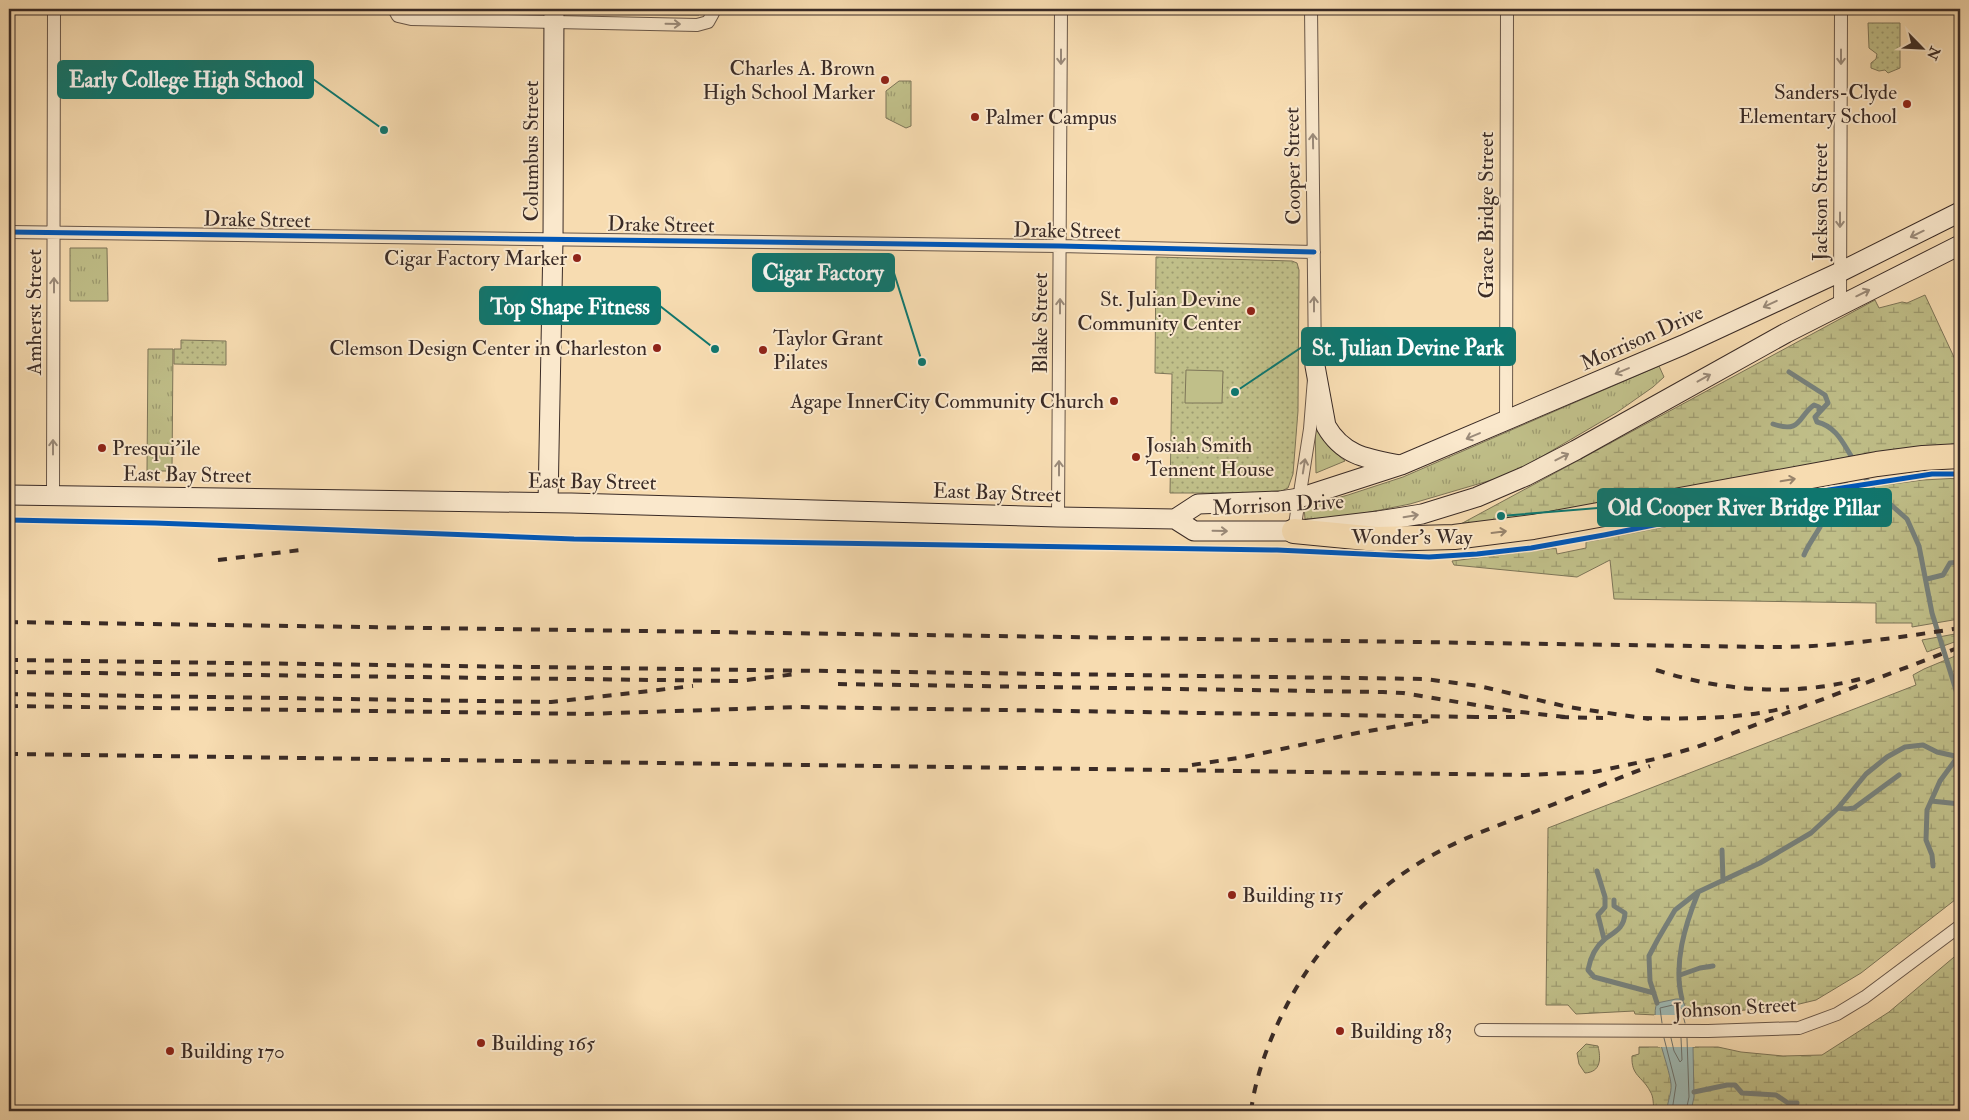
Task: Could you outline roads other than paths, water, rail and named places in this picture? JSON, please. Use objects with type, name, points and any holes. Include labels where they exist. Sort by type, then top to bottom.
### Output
[{"type":"highway","points":[[1294,531],[1377,539],[1454,537],[1533,527],[1877,464],[1960,456]]},
{"type":"main road","name":"Columbus Street","points":[[548,503],[553,240],[554,15]]},
{"type":"main road","name":"Morrison Drive","points":[[1960,212],[1840,272],[1683,345],[1401,465],[1299,498],[1280,501],[1198,504],[1175,519],[1194,531],[1294,531],[1422,514],[1477,497],[1526,476],[1576,450],[1642,412],[1840,305],[1960,245]]},
{"type":"main road","points":[[1315,366],[1326,426],[1331,435],[1351,453],[1367,459],[1401,465]]},
{"type":"main road","name":"East Bay Street","points":[[9,495],[548,503],[1175,519]]},
{"type":"street","name":"Amherst Street","points":[[53,496],[54,9]]},
{"type":"street","points":[[394,9],[398,16],[411,19],[554,15],[697,25],[708,22],[713,9]]},
{"type":"street","name":"Blake Street","points":[[1058,517],[1061,9]]},
{"type":"street","name":"Cooper Street","points":[[1294,531],[1310,429],[1315,366],[1311,9]]},
{"type":"street","name":"Grace Bridge Street","points":[[1506,421],[1507,9]]},
{"type":"street","name":"Jackson Street","points":[[1840,305],[1841,9]]},
{"type":"street","name":"Drake Street","points":[[9,232],[1060,246],[1314,252]]},
{"type":"street","name":"Johnson Street","points":[[1481,1030],[1639,1032],[1799,1028],[1838,1014],[1865,997],[1960,926]]},
{"type":"water","points":[[1682,999],[1689,1015],[1693,1047],[1694,1097],[1691,1111],[1667,1111],[1671,1084],[1657,1031],[1655,1011],[1657,1003]]},
{"type":"waterway","points":[[1789,372],[1825,395],[1828,403],[1815,417],[1817,422],[1824,424],[1835,433],[1855,462]]},
{"type":"waterway","points":[[1773,424],[1789,427],[1798,422],[1814,405],[1819,407],[1819,411]]},
{"type":"waterway","points":[[1862,473],[1873,489],[1907,519],[1919,546],[1932,613],[1960,703]]},
{"type":"waterway","points":[[1804,555],[1820,527],[1830,495],[1834,489],[1847,480]]},
{"type":"waterway","points":[[1927,579],[1943,575],[1950,563],[1960,562]]},
{"type":"waterway","points":[[1657,1003],[1650,981],[1649,956],[1675,910],[1698,892],[1760,863],[1811,833],[1838,808],[1866,774],[1887,757],[1905,747],[1923,745],[1937,752],[1955,756],[1960,755]]},
{"type":"waterway","points":[[1933,866],[1932,855],[1926,840],[1927,810],[1940,781],[1959,755]]},
{"type":"waterway","points":[[1838,808],[1854,808],[1899,775]]},
{"type":"waterway","points":[[1931,801],[1960,804]]},
{"type":"waterway","points":[[1722,850],[1723,881]]},
{"type":"waterway","points":[[1597,871],[1605,897],[1605,907],[1598,915],[1604,939]]},
{"type":"waterway","points":[[1682,999],[1679,972],[1682,945],[1698,893]]},
{"type":"waterway","points":[[1614,900],[1614,906],[1625,913],[1623,922],[1619,929],[1598,946],[1588,970],[1594,977],[1654,993]]},
{"type":"waterway","points":[[1680,975],[1713,966]]},
{"type":"waterway","points":[[1694,1092],[1735,1085],[1742,1093],[1776,1095],[1788,1103],[1797,1103]]},
{"type":"railway","points":[[218,560],[301,550]]},
{"type":"railway","points":[[9,622],[1765,647],[1838,644],[1960,628]]},
{"type":"railway","points":[[9,754],[1525,775],[1594,772],[1655,759],[1697,747],[1960,647]]},
{"type":"railway","points":[[9,660],[1425,679],[1479,686],[1568,707],[1649,719]]},
{"type":"railway","points":[[1656,670],[1706,683],[1757,689],[1809,688],[1860,679]]},
{"type":"railway","points":[[9,672],[738,681],[796,674]]},
{"type":"railway","points":[[838,684],[1383,692],[1403,693],[1512,711],[1566,717]]},
{"type":"railway","points":[[9,694],[551,702],[693,686]]},
{"type":"railway","points":[[9,706],[585,714],[797,707],[1477,717]]},
{"type":"railway","points":[[1643,718],[1735,716],[1789,707]]},
{"type":"railway","points":[[1470,717],[1515,717]]},
{"type":"railway","points":[[1560,717],[1603,718]]},
{"type":"railway","points":[[1192,765],[1244,757],[1357,733],[1428,721]]},
{"type":"railway","points":[[1251,1111],[1265,1054],[1289,1001],[1318,955],[1353,915],[1373,897],[1394,880],[1451,845],[1650,766]]},
{"type":"place","name":"Charles A. Brown High School Marker","points":[[885,80]]},
{"type":"place","name":"Sanders-Clyde Elementary School","points":[[1907,104]]},
{"type":"place","name":"Palmer Campus","points":[[975,117]]},
{"type":"place","name":"Early College High School","points":[[384,130]]},
{"type":"place","name":"Cigar Factory Marker","points":[[577,258]]},
{"type":"place","name":"St. Julian Devine Community Center","points":[[1251,311]]},
{"type":"place","name":"Clemson Design Center in Charleston","points":[[657,348]]},
{"type":"place","name":"Top Shape Fitness","points":[[715,349]]},
{"type":"place","name":"Taylor Grant Pilates","points":[[763,350]]},
{"type":"place","name":"Cigar Factory","points":[[922,362]]},
{"type":"place","name":"St. Julian Devine Park","points":[[1235,392]]},
{"type":"place","name":"Agape InnerCity Community Church","points":[[1114,401]]},
{"type":"place","name":"Presqui'ile","points":[[102,448]]},
{"type":"place","name":"Josiah Smith Tennent House","points":[[1136,457]]},
{"type":"place","name":"Old Cooper River Bridge Pillar","points":[[1501,516]]},
{"type":"place","name":"Building 115","points":[[1232,895]]},
{"type":"place","name":"Building 183","points":[[1340,1031]]},
{"type":"place","name":"Building 165","points":[[481,1043]]},
{"type":"place","name":"Building 170","points":[[170,1051]]}]
